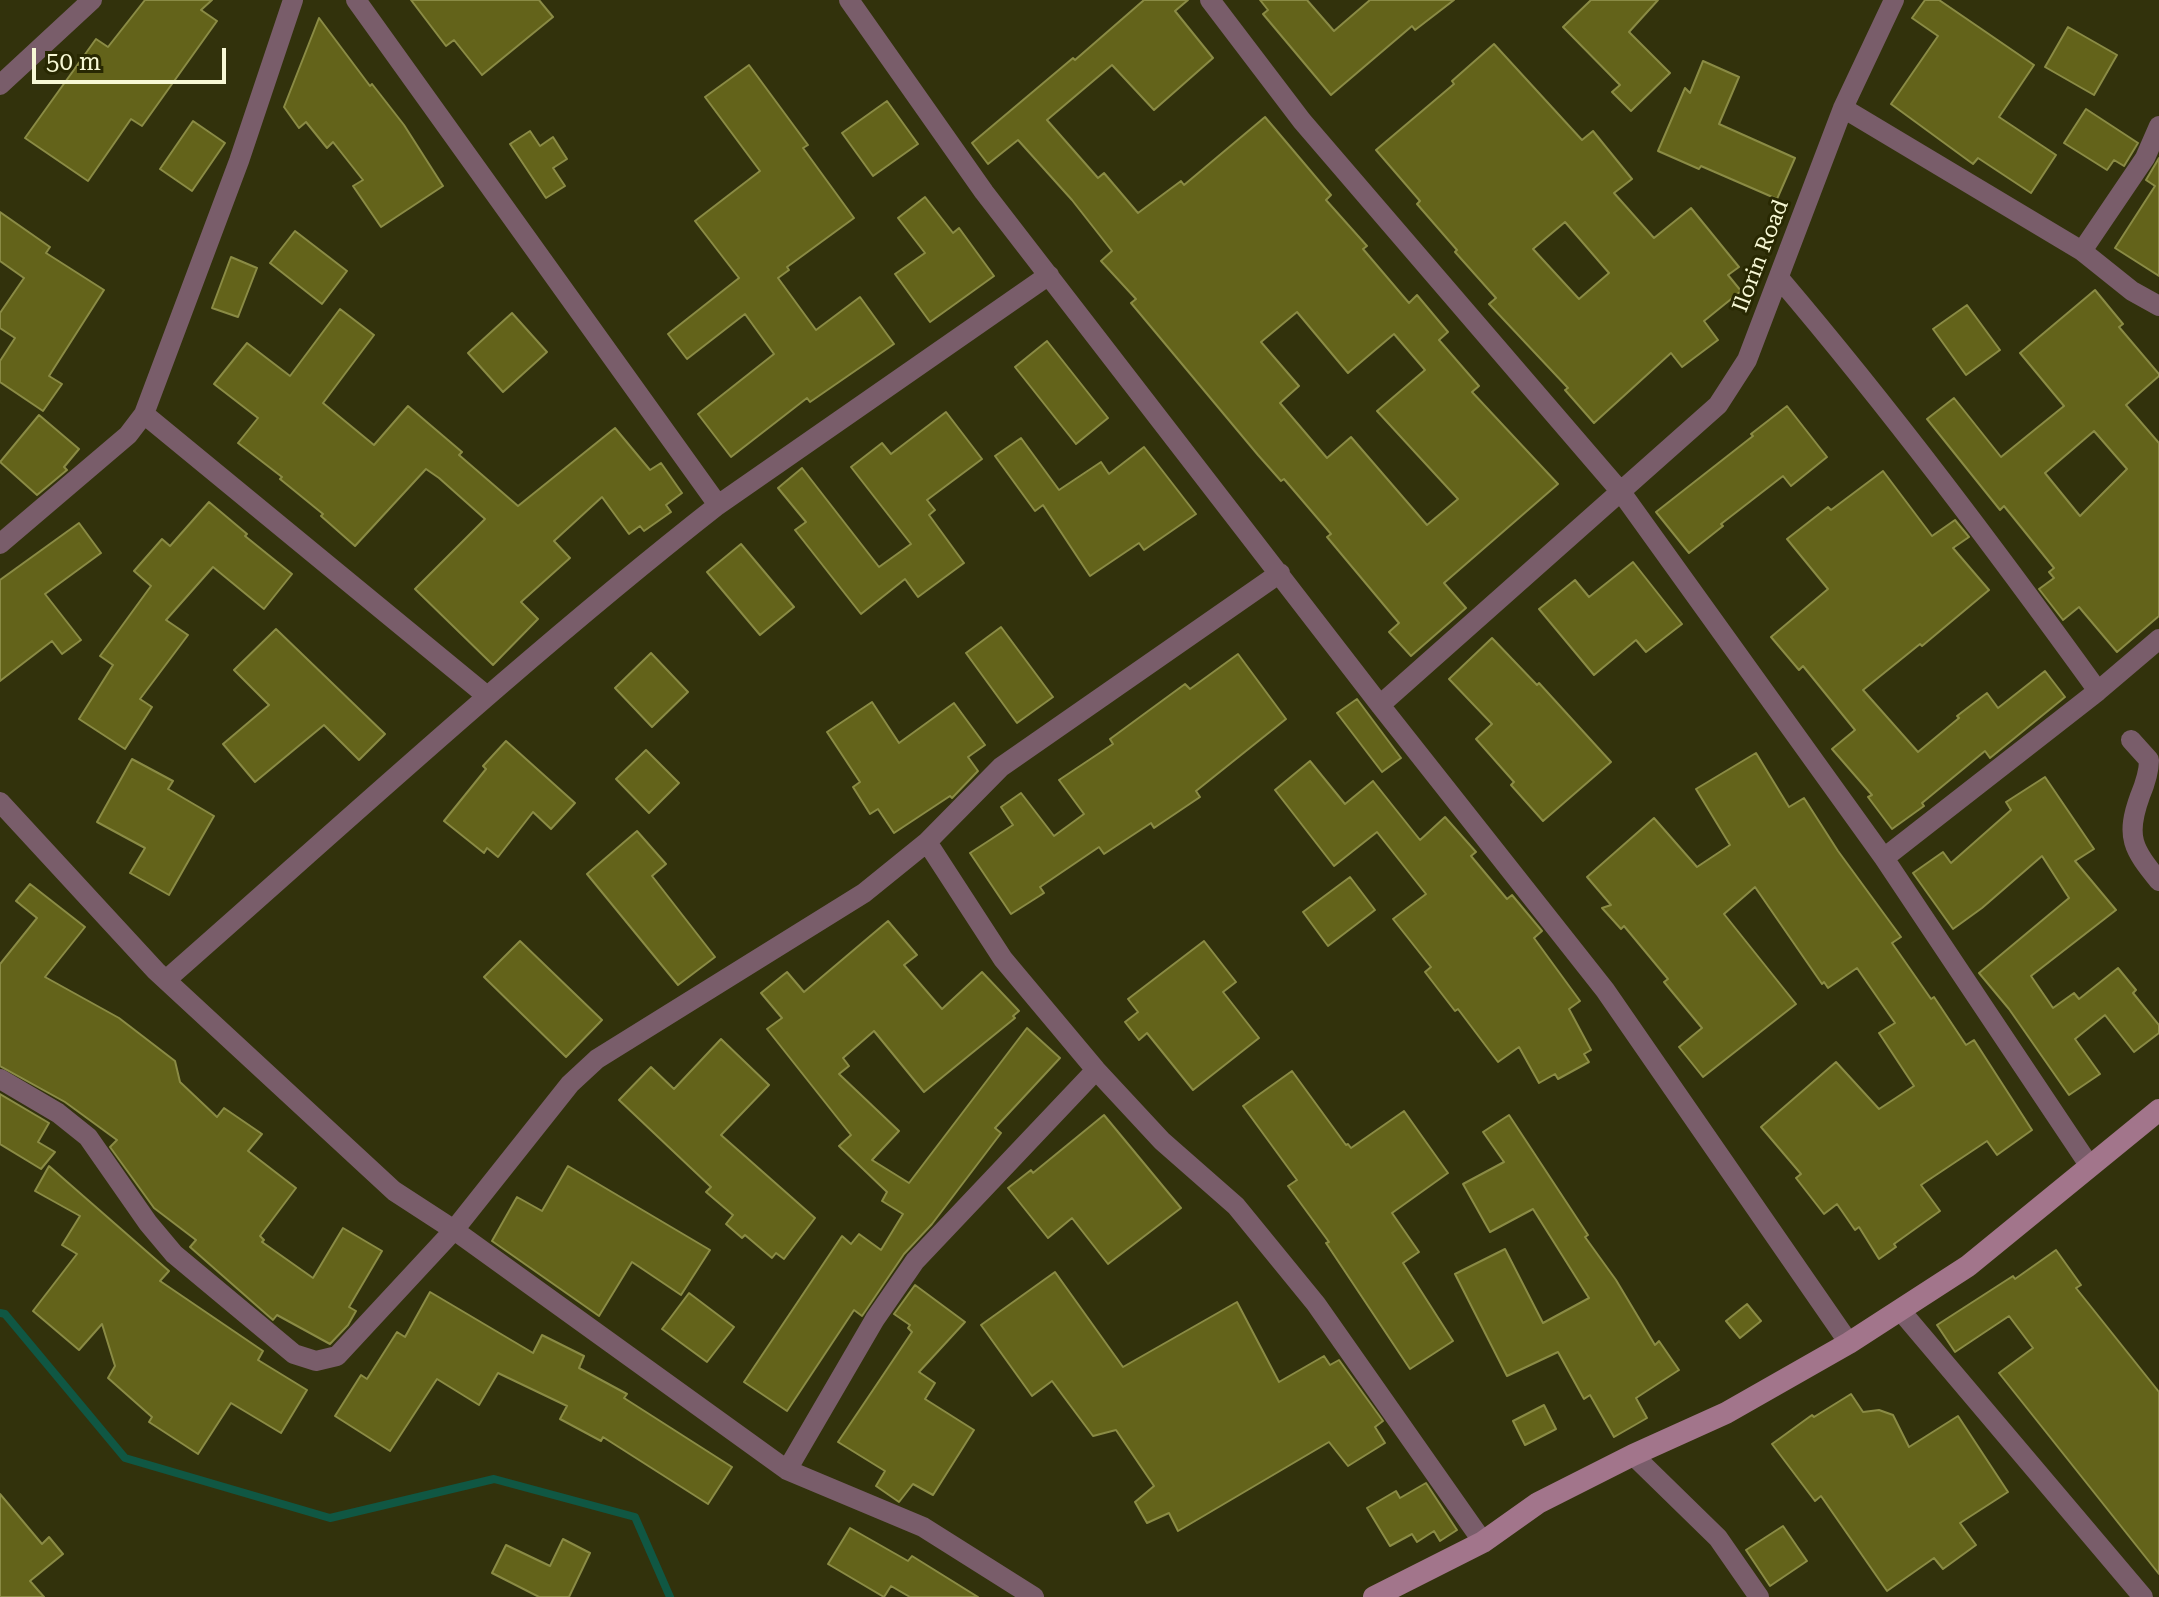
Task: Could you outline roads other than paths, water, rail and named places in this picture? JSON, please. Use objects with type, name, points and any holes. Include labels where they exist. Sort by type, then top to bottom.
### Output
[{"type":"main road","points":[[1374,1597],[1483,1542],[1538,1503],[1726,1413],[1849,1343],[1968,1266],[2159,1110]]},
{"type":"street","points":[[0,85],[92,0]]},
{"type":"street","points":[[0,544],[128,435],[144,414],[239,161],[293,0]]},
{"type":"street","points":[[356,0],[718,505]]},
{"type":"street","points":[[849,0],[984,192],[1380,705],[1605,990],[1849,1343]]},
{"type":"street","points":[[1210,0],[1302,121],[1621,492],[1884,858],[2089,1165]]},
{"type":"street","name":"Ilorin Road","points":[[1380,705],[1718,405],[1747,360],[1843,108],[1894,0]]},
{"type":"street","points":[[1843,108],[2082,251],[2132,291],[2159,306]]},
{"type":"street","points":[[2082,251],[2145,158],[2159,126]]},
{"type":"street","points":[[166,980],[487,696],[718,505],[1049,275]]},
{"type":"street","points":[[1779,278],[1849,361],[1984,534],[2098,691]]},
{"type":"street","points":[[144,414],[487,696]]},
{"type":"street","points":[[0,1079],[58,1113],[88,1137],[148,1223],[174,1254],[294,1354],[316,1361],[337,1356],[454,1230],[570,1084],[597,1059],[864,893],[927,842],[1001,767],[1280,573]]},
{"type":"street","points":[[1884,858],[2098,691],[2159,639]]},
{"type":"street","points":[[2131,740],[2149,760],[2149,772],[2132,819],[2132,836],[2137,854],[2159,881]]},
{"type":"street","points":[[0,802],[166,980],[394,1191],[454,1230],[787,1470],[923,1527],[1034,1597]]},
{"type":"street","points":[[927,842],[1003,959],[1096,1070],[1162,1141],[1236,1206],[1316,1304],[1483,1542]]},
{"type":"street","points":[[787,1470],[875,1319],[915,1261],[1096,1070]]},
{"type":"street","points":[[1900,1310],[2143,1597]]},
{"type":"street","points":[[1633,1455],[1718,1538],[1759,1597]]},
{"type":"waterway","points":[[0,1313],[5,1314],[125,1458],[330,1518],[494,1479],[635,1517],[670,1597]]}]
